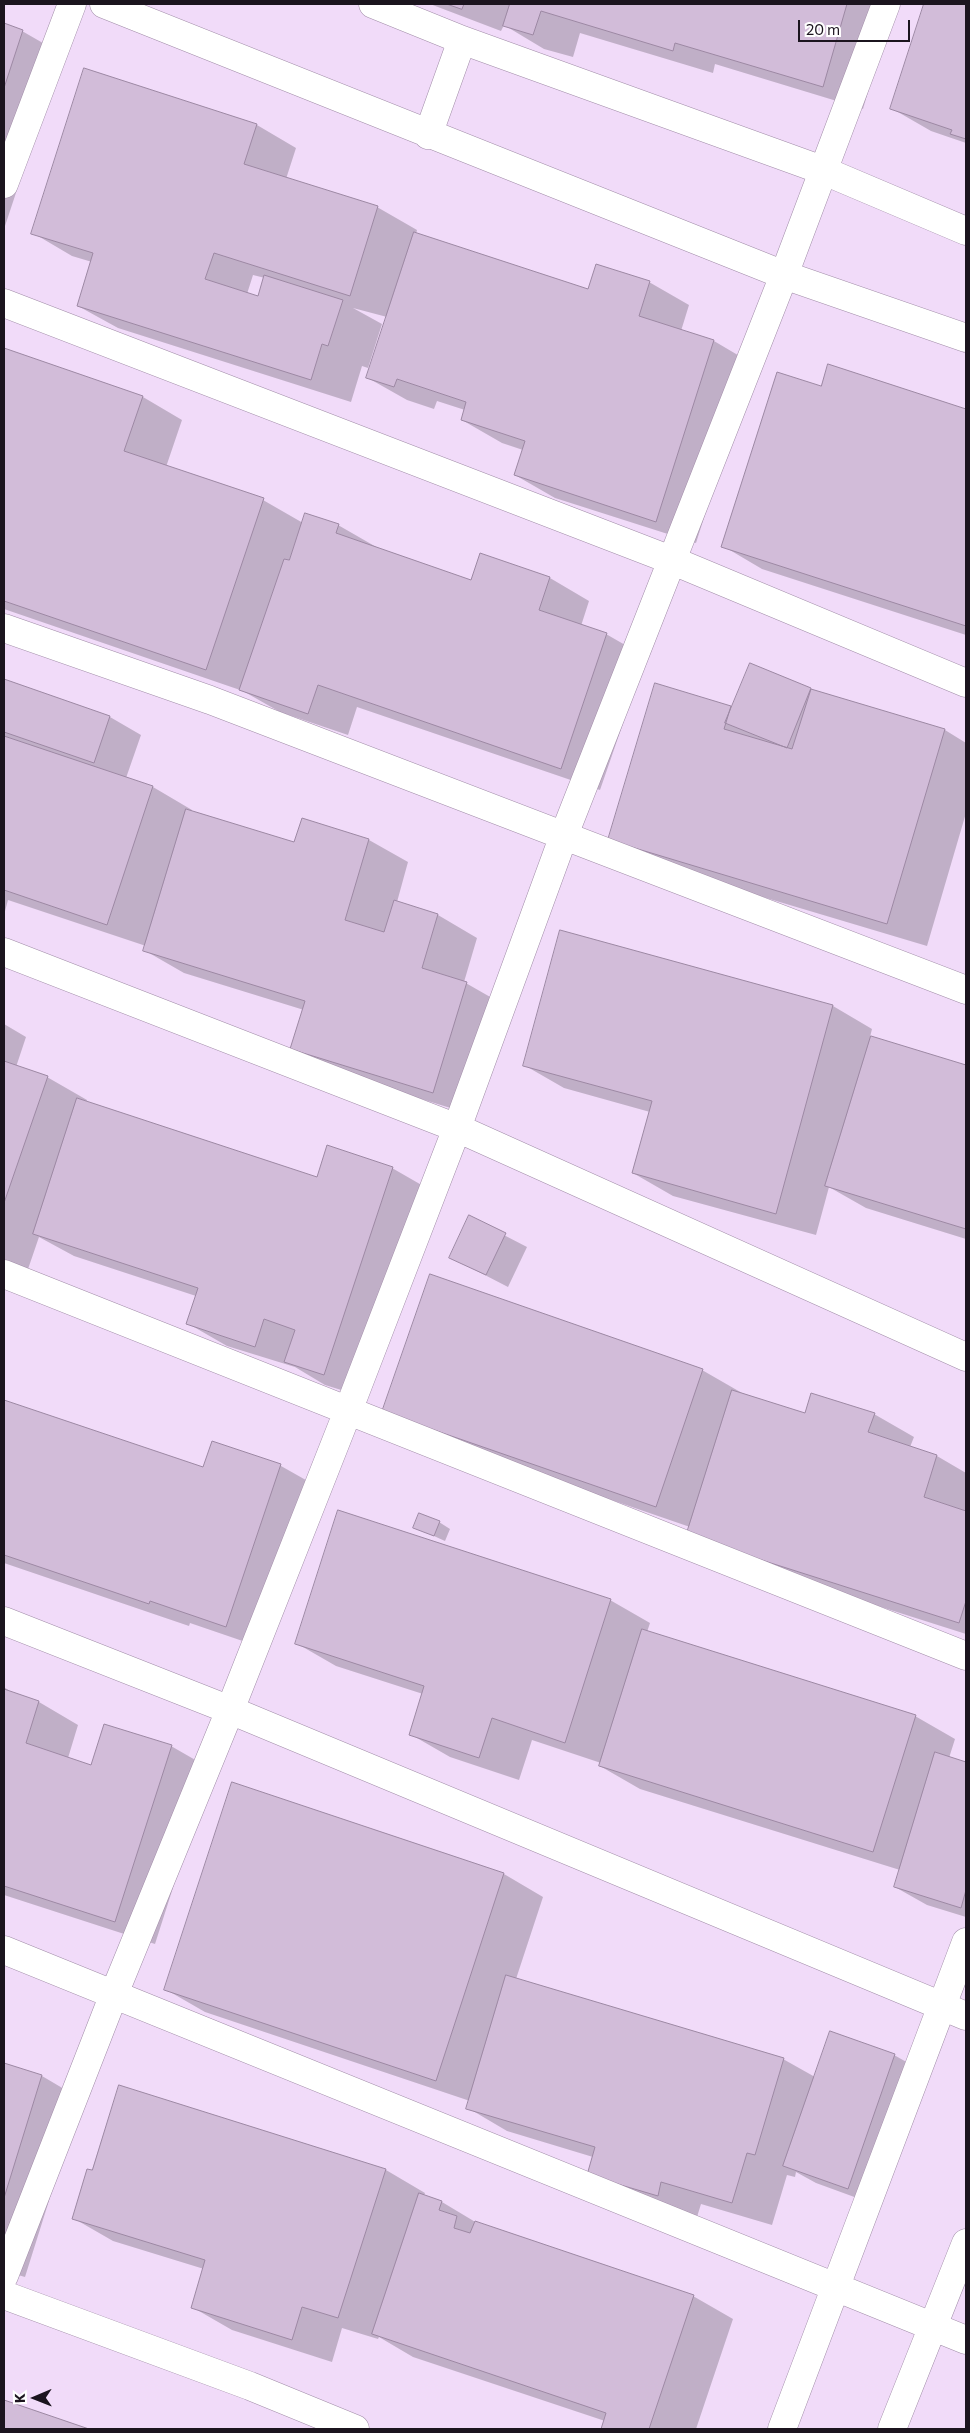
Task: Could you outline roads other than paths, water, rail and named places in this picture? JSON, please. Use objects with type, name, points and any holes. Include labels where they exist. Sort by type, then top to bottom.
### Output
[{"type":"street","points":[[4,184],[72,4]]},
{"type":"street","points":[[104,4],[784,276],[966,338]]},
{"type":"street","points":[[373,4],[462,40],[822,170],[966,231]]},
{"type":"street","points":[[4,2276],[114,1994],[230,1710],[348,1411],[457,1128],[564,835],[784,276],[822,170],[886,4]]},
{"type":"street","points":[[428,135],[462,40]]},
{"type":"street","points":[[4,303],[671,560],[966,683]]},
{"type":"street","points":[[4,628],[210,700],[966,990]]},
{"type":"street","points":[[4,952],[457,1128],[966,1357]]},
{"type":"street","points":[[4,1274],[966,1656]]},
{"type":"street","points":[[4,1621],[230,1710],[955,2012]]},
{"type":"street","points":[[782,2429],[838,2286],[955,2012],[966,1942]]},
{"type":"street","points":[[4,1950],[838,2286],[966,2340]]},
{"type":"street","points":[[892,2429],[966,2243]]},
{"type":"street","points":[[4,2295],[250,2386],[355,2429]]}]
